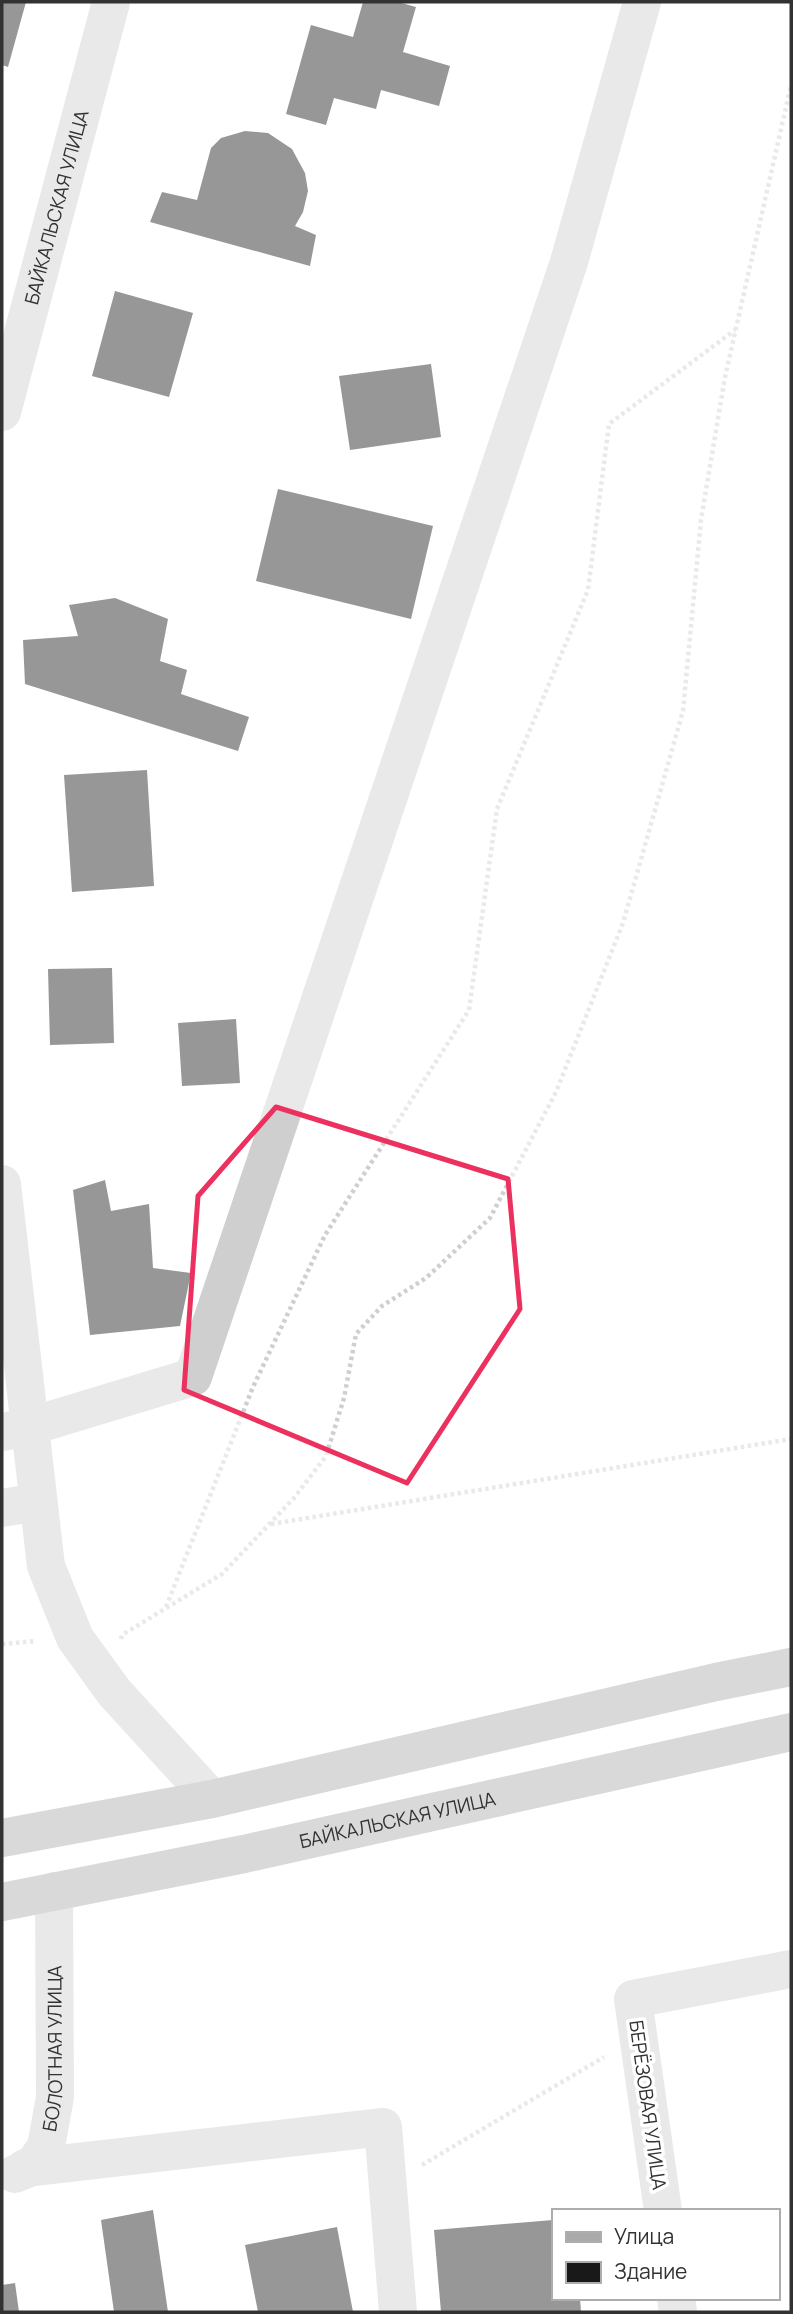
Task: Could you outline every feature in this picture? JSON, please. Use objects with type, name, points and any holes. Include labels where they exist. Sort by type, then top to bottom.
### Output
[{"type":"main road","points":[[2,1838],[212,1799],[791,1667]]},
{"type":"main road","name":"БАЙКАЛЬСКАЯ УЛИЦА","points":[[2,1902],[244,1854],[791,1732]]},
{"type":"street","name":"БАЙКАЛЬСКАЯ УЛИЦА","points":[[2,412],[111,2]]},
{"type":"street","points":[[15,1429],[193,1377],[569,262],[642,2]]},
{"type":"street","points":[[2,1184],[20,1505],[75,1638],[114,1692],[212,1799]]},
{"type":"street","name":"БОЛОТНАЯ УЛИЦА","points":[[20,2171],[46,2147],[55,2097],[54,1891]]},
{"type":"street","name":"БЕРЁЗОВАЯ УЛИЦА","points":[[663,2209],[633,1999],[791,1969]]},
{"type":"street","points":[[20,2171],[383,2127],[398,2312]]},
{"type":"path","points":[[114,1692],[112,1663],[122,1635],[222,1574],[295,1498],[326,1456],[344,1398],[356,1334],[382,1306],[426,1278],[490,1218],[556,1092],[623,923],[683,711],[701,520],[725,377],[791,85]]},
{"type":"path","points":[[165,1609],[253,1387],[325,1235],[469,1010],[497,808],[588,590],[609,424],[736,329]]},
{"type":"path","points":[[269,1525],[764,1445],[791,1438]]},
{"type":"path","points":[[388,2186],[638,2036]]},
{"type":"highlighted area","points":[[276,1107],[508,1179],[520,1309],[407,1483],[184,1390],[198,1196]]},
{"type":"building","points":[[2,2],[26,2],[8,67],[2,65]]},
{"type":"building","points":[[363,2],[398,2],[416,7],[403,52],[450,66],[439,106],[381,90],[376,109],[334,98],[326,125],[286,114],[311,25],[353,37]]},
{"type":"building","points":[[245,131],[268,133],[292,149],[305,173],[308,191],[303,212],[295,226],[316,235],[310,266],[150,222],[162,192],[197,200],[211,148],[221,138]]},
{"type":"building","points":[[115,291],[193,313],[169,397],[92,376]]},
{"type":"building","points":[[431,364],[441,437],[350,450],[339,376]]},
{"type":"building","points":[[278,489],[433,526],[411,619],[256,581]]},
{"type":"building","points":[[115,598],[168,619],[160,661],[187,670],[181,694],[249,717],[238,751],[25,684],[23,640],[78,636],[69,605]]},
{"type":"building","points":[[147,770],[154,886],[72,892],[64,775]]},
{"type":"building","points":[[112,968],[114,1043],[50,1045],[48,969]]},
{"type":"building","points":[[236,1019],[240,1083],[182,1086],[178,1023]]},
{"type":"building","points":[[105,1180],[111,1211],[149,1204],[153,1268],[191,1273],[180,1326],[90,1335],[73,1190]]},
{"type":"building","points":[[153,2210],[168,2312],[114,2312],[101,2220]]},
{"type":"building","points":[[552,2220],[552,2300],[580,2300],[581,2312],[441,2312],[434,2230]]},
{"type":"building","points":[[337,2227],[353,2312],[258,2312],[245,2245]]},
{"type":"building","points":[[15,2283],[19,2312],[2,2312],[2,2285]]}]
